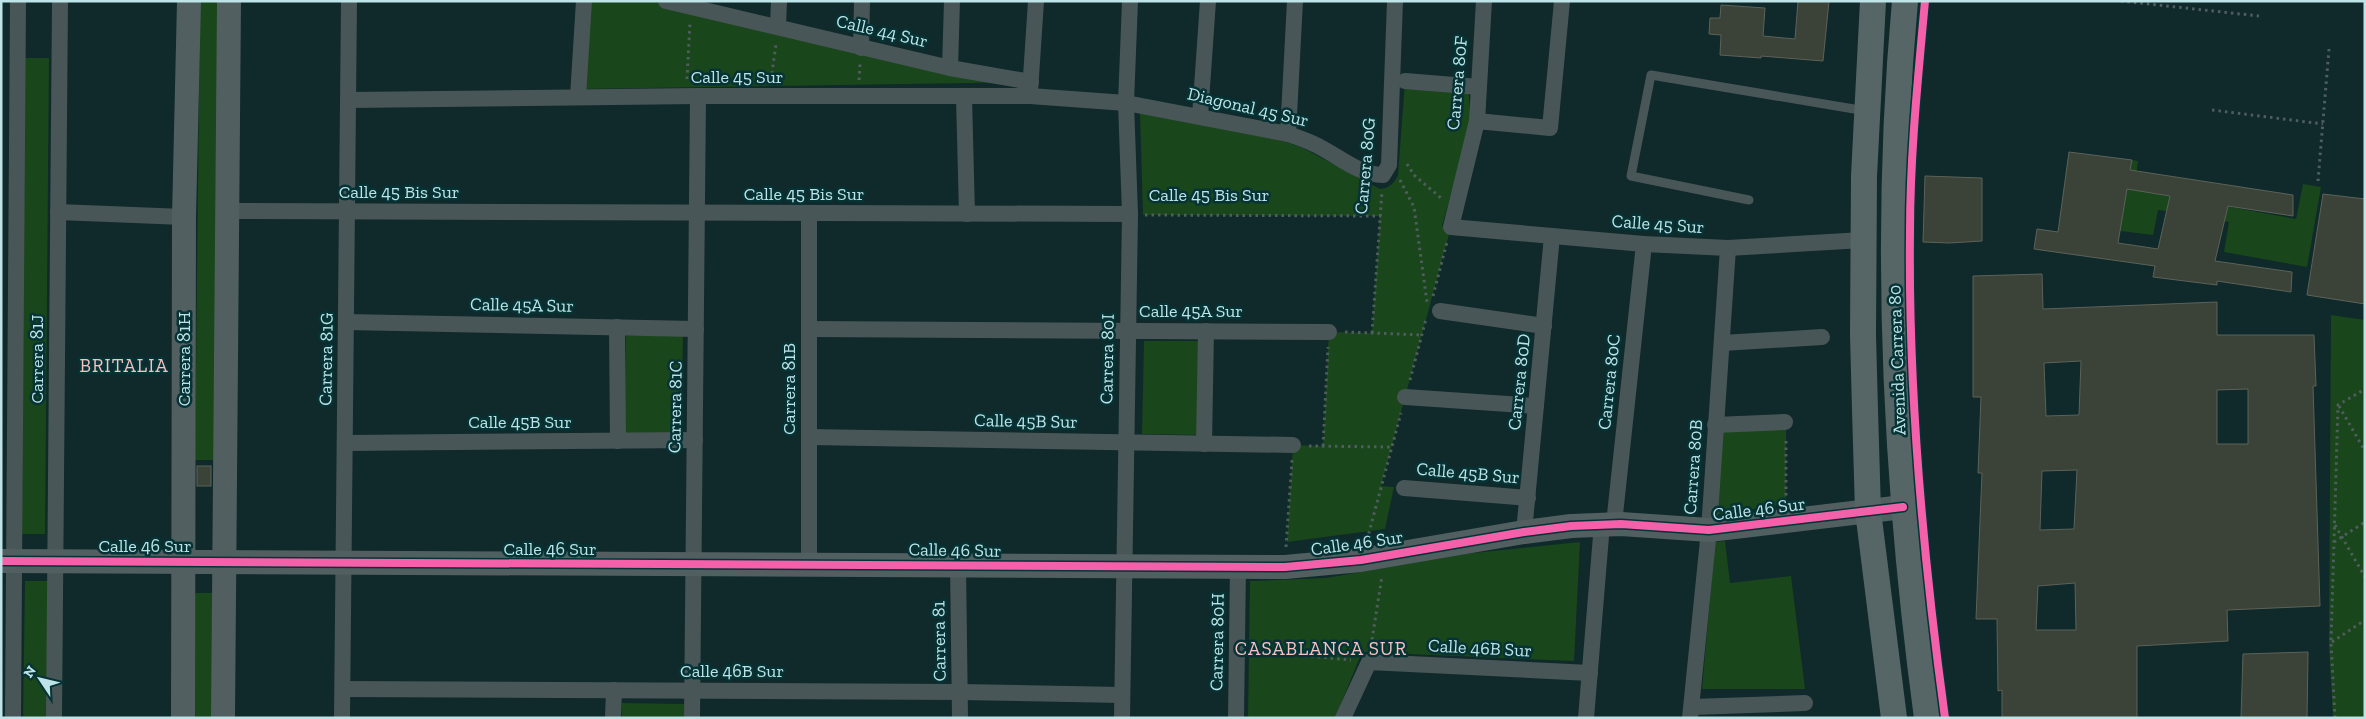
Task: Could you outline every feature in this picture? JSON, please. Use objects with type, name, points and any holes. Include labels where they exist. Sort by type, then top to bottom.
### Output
[{"type":"main road","name":"Avenida Carrera 80","points":[[1873,1],[1866,111],[1863,240],[1868,511],[1894,718]]},
{"type":"main road","name":"Avenida Carrera 80","points":[[1905,1],[1895,142],[1893,240],[1895,348],[1903,507],[1913,613],[1928,718]]},
{"type":"street","name":"Carrera 81J","points":[[13,718],[8,561],[9,269],[18,1]]},
{"type":"street","name":"Carrera 81J","points":[[54,718],[60,1]]},
{"type":"street","name":"Carrera 81H","points":[[183,718],[184,217],[189,1]]},
{"type":"street","points":[[223,718],[229,1]]},
{"type":"street","name":"Carrera 81G","points":[[342,718],[349,1]]},
{"type":"street","points":[[578,97],[584,1]]},
{"type":"street","name":"Calle 44 Sur","points":[[666,1],[691,4],[860,48],[950,68],[1030,89]]},
{"type":"street","points":[[778,26],[779,1]]},
{"type":"street","points":[[860,48],[862,1]]},
{"type":"street","points":[[950,68],[952,1]]},
{"type":"street","points":[[1030,89],[1036,1]]},
{"type":"street","name":"Carrera 80I","points":[[1122,718],[1130,214],[1126,102],[1130,1]]},
{"type":"street","points":[[1200,116],[1208,1]]},
{"type":"street","points":[[1288,134],[1295,1]]},
{"type":"street","name":"Carrera 80G","points":[[1386,170],[1390,135],[1395,1]]},
{"type":"street","name":"Carrera 80F","points":[[1452,227],[1477,121],[1484,1]]},
{"type":"street","points":[[1477,121],[1550,128],[1562,1]]},
{"type":"street","points":[[1406,81],[1479,88]]},
{"type":"street","name":"Calle 45 Sur","points":[[348,100],[692,96],[964,97],[1030,89],[1126,102]]},
{"type":"street","name":"Carrera 81C","points":[[692,96],[697,214],[692,718]]},
{"type":"street","points":[[964,97],[967,214]]},
{"type":"street","name":"Diagonal 45 Sur","points":[[1126,102],[1288,134],[1313,143],[1360,171],[1372,175],[1386,170]]},
{"type":"street","name":"Calle 45 Bis Sur","points":[[227,211],[1130,214]]},
{"type":"street","points":[[58,212],[184,217]]},
{"type":"street","name":"Carrera 81B","points":[[809,214],[809,564]]},
{"type":"street","name":"Calle 45 Sur","points":[[1452,227],[1644,244],[1728,248],[1863,240]]},
{"type":"street","name":"Carrera 80D","points":[[1524,532],[1552,236]]},
{"type":"street","name":"Carrera 80C","points":[[1586,718],[1608,524],[1644,244]]},
{"type":"street","name":"Carrera 80B","points":[[1691,712],[1709,530],[1728,248]]},
{"type":"street","points":[[1434,311],[1544,326]]},
{"type":"street","name":"Calle 45A Sur","points":[[346,322],[696,329]]},
{"type":"street","points":[[617,327],[618,441]]},
{"type":"street","name":"Calle 45A Sur","points":[[809,329],[1329,332]]},
{"type":"street","points":[[1204,444],[1206,331]]},
{"type":"street","points":[[1722,343],[1822,337]]},
{"type":"street","points":[[1405,397],[1536,406]]},
{"type":"street","points":[[1716,425],[1785,422]]},
{"type":"street","name":"Calle 45B Sur","points":[[809,437],[1293,445]]},
{"type":"street","name":"Calle 45B Sur","points":[[345,443],[695,440]]},
{"type":"street","name":"Calle 45B Sur","points":[[1404,488],[1528,498]]},
{"type":"street","name":"Calle 46 Sur","points":[[8,561],[1285,567],[1385,555],[1524,532],[1608,524],[1709,530],[1903,507]]},
{"type":"street","name":"Carrera 81","points":[[958,564],[960,718]]},
{"type":"street","name":"Carrera 80H","points":[[1236,718],[1238,566]]},
{"type":"street","points":[[1343,718],[1369,662]]},
{"type":"street","name":"Calle 46B Sur","points":[[1369,662],[1590,673]]},
{"type":"street","name":"Calle 46B Sur","points":[[343,689],[960,692],[1122,695]]},
{"type":"street","points":[[613,718],[614,690]]},
{"type":"street","points":[[1691,712],[1806,703]]},
{"type":"lane","points":[[1749,200],[1631,176],[1651,75],[1866,111]]},
{"type":"path","points":[[2121,1],[2259,16]]},
{"type":"path","points":[[691,4],[692,96]]},
{"type":"path","points":[[769,97],[778,26]]},
{"type":"path","points":[[858,97],[860,48]]},
{"type":"path","points":[[2318,181],[2329,49]]},
{"type":"path","points":[[2212,110],[2323,124]]},
{"type":"path","points":[[1390,135],[1414,175],[1430,190],[1457,208]]},
{"type":"path","points":[[1386,170],[1405,187],[1414,207],[1434,311]]},
{"type":"path","points":[[1323,446],[1329,332],[1422,335]]},
{"type":"path","points":[[2338,405],[2365,389]]},
{"type":"path","points":[[2338,405],[2365,451]]},
{"type":"path","points":[[2335,718],[2331,642],[2338,405]]},
{"type":"path","points":[[1785,422],[1786,521]]},
{"type":"path","points":[[1285,567],[1293,445],[1392,447]]},
{"type":"path","points":[[2334,542],[2365,522]]},
{"type":"path","points":[[2334,524],[2365,577]]},
{"type":"path","points":[[1237,650],[1369,662],[1385,555]]},
{"type":"path","points":[[2331,642],[2365,620]]},
{"type":"green space","points":[[200,1],[220,1],[215,460],[195,460]]},
{"type":"green space","points":[[584,1],[666,1],[1031,82],[579,89]]},
{"type":"green space","points":[[25,58],[49,58],[45,534],[22,534]]},
{"type":"green space","points":[[1405,81],[1468,86],[1471,122],[1442,226],[1451,227],[1381,486],[1394,487],[1385,529],[1287,542],[1293,445],[1323,446],[1329,332],[1372,333],[1380,216],[1143,215],[1140,113],[1284,141],[1303,148],[1380,189],[1391,185],[1398,175]]},
{"type":"green space","points":[[2132,160],[2138,161],[2134,190],[2194,201],[2192,215],[2158,210],[2153,235],[2120,231]]},
{"type":"green space","points":[[2303,184],[2321,187],[2307,267],[2224,252],[2229,222],[2200,217],[2203,202],[2296,219]]},
{"type":"green space","points":[[2331,315],[2365,320],[2365,718],[2333,718],[2329,645]]},
{"type":"green space","points":[[626,336],[683,336],[681,434],[624,434]]},
{"type":"green space","points":[[1144,341],[1202,341],[1200,435],[1142,434]]},
{"type":"green space","points":[[1786,427],[1786,504],[1715,515],[1722,430]]},
{"type":"green space","points":[[1725,541],[1730,583],[1791,576],[1805,689],[1702,689],[1715,542]]},
{"type":"green space","points":[[1580,542],[1574,661],[1362,652],[1335,718],[1248,718],[1250,581],[1326,578],[1464,554]]},
{"type":"green space","points":[[25,581],[49,581],[47,718],[23,718]]},
{"type":"green space","points":[[191,593],[213,593],[213,718],[191,718]]},
{"type":"green space","points":[[622,703],[684,704],[684,718],[622,718]]},
{"type":"building","points":[[1798,1],[1829,1],[1823,61],[1720,55],[1721,35],[1709,34],[1710,18],[1720,18],[1721,5],[1765,8],[1763,36],[1795,39]]},
{"type":"building","points":[[2069,152],[2132,160],[2130,170],[2293,195],[2293,216],[2228,206],[2215,261],[2292,272],[2291,292],[2217,281],[2217,285],[2153,277],[2155,266],[2034,249],[2037,229],[2058,232]],"holes":[[[2127,189],[2170,196],[2158,249],[2118,243]]]},
{"type":"building","points":[[1925,176],[1982,178],[1982,241],[1923,242]]},
{"type":"building","points":[[2323,194],[2365,199],[2365,304],[2307,295]]},
{"type":"building","points":[[2042,274],[2043,309],[2217,302],[2217,335],[2314,335],[2316,386],[2313,386],[2320,606],[2227,610],[2228,641],[2137,646],[2137,718],[2002,718],[2002,690],[1998,691],[1997,619],[1976,619],[1982,473],[1978,473],[1981,397],[1973,397],[1973,276]],"holes":[[[2081,361],[2079,415],[2046,416],[2044,363]],[[2248,389],[2248,444],[2217,444],[2217,390]],[[2077,470],[2074,529],[2040,530],[2042,471]],[[2075,583],[2076,630],[2036,630],[2038,586]]]},
{"type":"building","points":[[197,466],[211,466],[211,486],[197,486]]},
{"type":"building","points":[[2308,652],[2307,718],[2241,718],[2243,654]]},
{"type":"cycle path","points":[[1925,1],[1911,174],[1910,292],[1914,414],[1924,536],[1945,718]]},
{"type":"cycle path","points":[[1,561],[1285,567],[1361,560],[1524,532],[1571,526],[1621,524],[1709,530],[1903,507]]},
{"type":"district","name":"BRITALIA","points":[[124,365]]},
{"type":"district","name":"CASABLANCA SUR","points":[[1321,648]]}]
